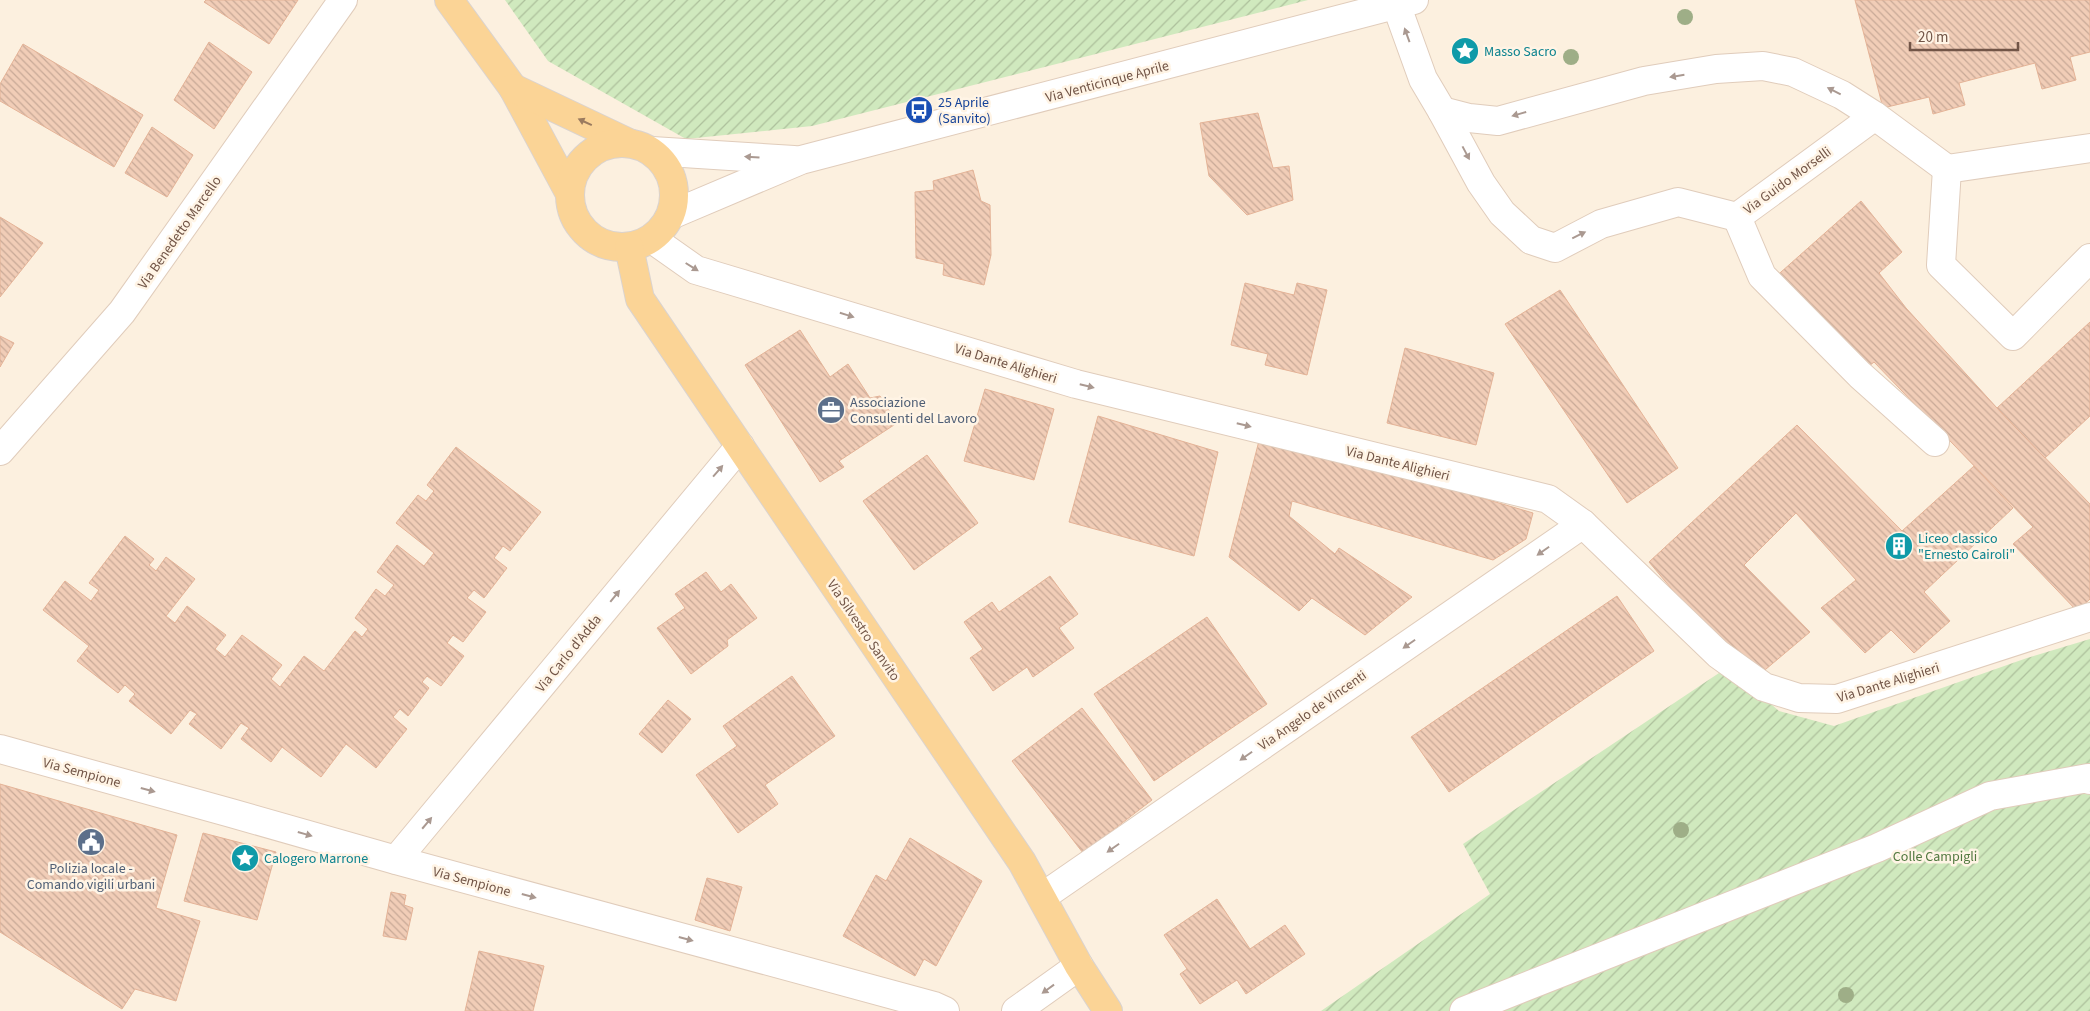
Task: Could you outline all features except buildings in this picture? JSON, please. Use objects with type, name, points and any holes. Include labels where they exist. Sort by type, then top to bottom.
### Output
[{"type":"main road","points":[[449,0],[513,88],[570,194]]},
{"type":"main road","points":[[513,88],[640,147],[665,164],[672,180],[675,198],[671,215],[641,243],[611,246],[595,239],[582,227],[572,212],[570,194],[573,177],[582,161],[595,150],[611,144],[640,147]]},
{"type":"main road","name":"Via Silvestro Sanvito","points":[[641,243],[640,299],[1016,854],[1042,897],[1079,966],[1108,1011]]},
{"type":"street","name":"Via Benedetto Marcello","points":[[0,452],[122,312],[343,0]]},
{"type":"street","name":"Via Guido Morselli","points":[[1405,2],[1423,79],[1482,183],[1502,213],[1531,240],[1541,245],[1555,248],[1601,224],[1678,202],[1737,217],[1875,116]]},
{"type":"street","name":"Via Venticinque Aprile","points":[[671,215],[801,160],[938,126],[1405,2]]},
{"type":"street","points":[[1442,110],[1469,118],[1498,121],[1644,81],[1716,70],[1763,66],[1793,72],[1842,95],[1875,116],[1947,169],[2090,148]]},
{"type":"street","name":"Via Venticinque Aprile","points":[[640,147],[801,160]]},
{"type":"street","points":[[1947,169],[1941,265],[2012,336],[2090,258]]},
{"type":"street","points":[[1737,217],[1762,276],[1860,375],[1934,442]]},
{"type":"street","name":"Via Dante Alighieri","points":[[641,243],[696,270],[1076,384],[1548,499],[1583,524],[1718,654],[1764,687],[1799,698],[1837,699],[2090,617]]},
{"type":"street","name":"Via Carlo d'Adda","points":[[396,860],[740,446]]},
{"type":"street","name":"Via Angelo de Vincenti","points":[[1042,897],[1583,524]]},
{"type":"street","name":"Via Sempione","points":[[0,749],[232,812],[396,860],[934,1006],[945,1011]]},
{"type":"street","points":[[1464,1011],[1877,848],[1990,796],[2088,778],[2090,780]]},
{"type":"street","points":[[1016,1011],[1079,966]]},
{"type":"green space","points":[[505,0],[1308,0],[812,126],[686,139],[548,61]]},
{"type":"green space","name":"Colle Campigli","points":[[2090,639],[2090,1011],[1321,1011],[1490,894],[1463,844],[1728,667],[1779,711],[1834,726],[2027,658]]},
{"type":"place","name":"Masso Sacro","points":[[1465,51]]},
{"type":"place","name":"25 Aprile (Sanvito)","points":[[919,110]]},
{"type":"place","name":"Associazione Consulenti del Lavoro","points":[[831,410]]},
{"type":"place","name":"Liceo classico \"Ernesto Cairoli\"","points":[[1899,546]]},
{"type":"place","name":"Polizia locale - Comando vigili urbani","points":[[91,842]]},
{"type":"place","name":"Calogero Marrone","points":[[245,858]]}]
